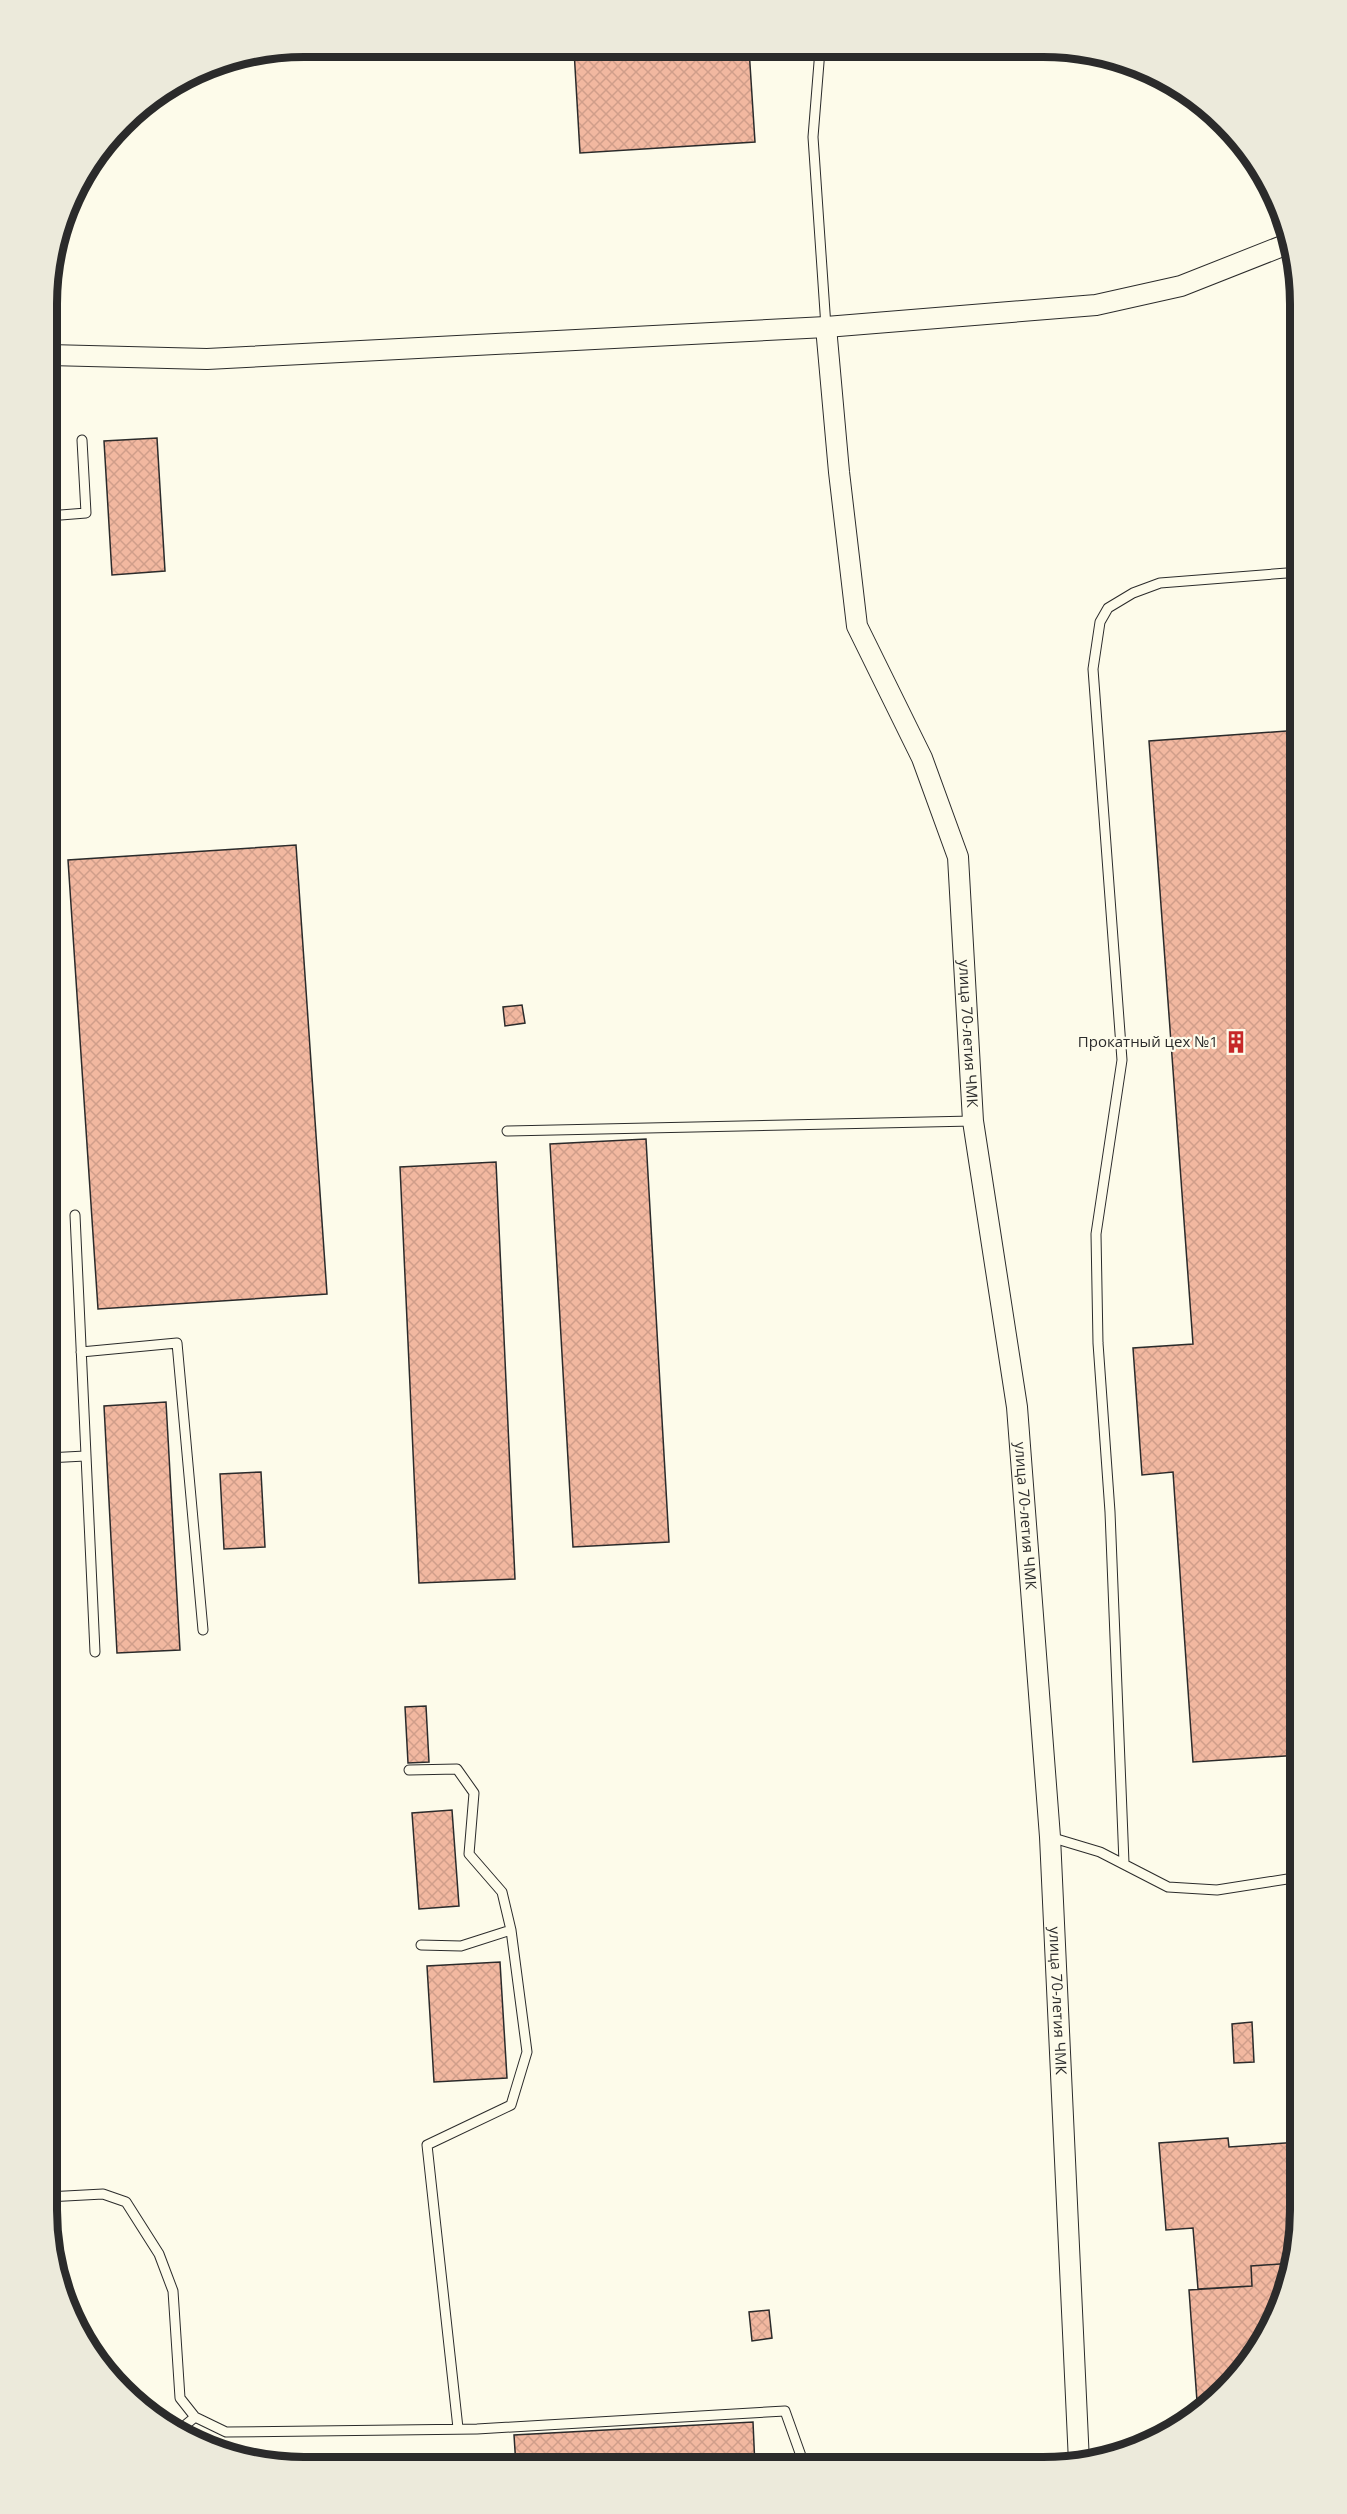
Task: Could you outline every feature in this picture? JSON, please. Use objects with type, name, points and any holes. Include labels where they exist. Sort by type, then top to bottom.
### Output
[{"type":"street","points":[[57,355],[207,359],[826,327],[1096,305],[1181,286],[1283,246]]},
{"type":"street","name":"улица 70-летия ЧМК","points":[[826,327],[852,596],[857,626],[922,758],[958,857],[973,1121],[1017,1407],[1050,1837],[1079,2455]]},
{"type":"lane","points":[[819,57],[813,136],[826,327]]},
{"type":"lane","points":[[57,515],[86,513],[82,440]]},
{"type":"lane","points":[[1124,1863],[1110,1512],[1098,1343],[1096,1233],[1122,1060],[1093,669],[1100,622],[1108,608],[1133,593],[1160,583],[1290,574]]},
{"type":"lane","points":[[507,1131],[973,1121]]},
{"type":"lane","points":[[75,1215],[95,1652]]},
{"type":"lane","points":[[81,1352],[177,1342],[203,1630]]},
{"type":"lane","points":[[57,1457],[85,1456]]},
{"type":"lane","points":[[409,1770],[457,1769],[474,1793],[469,1854],[502,1892],[511,1930],[527,2052],[511,2105],[427,2145],[458,2428]]},
{"type":"lane","points":[[1050,1837],[1100,1852],[1168,1887],[1217,1890],[1290,1879]]},
{"type":"lane","points":[[421,1945],[461,1946],[511,1930]]},
{"type":"lane","points":[[57,2196],[103,2194],[126,2202],[159,2254],[173,2291],[180,2398],[195,2417],[226,2432],[458,2428],[785,2411],[801,2457]]},
{"type":"lane","points":[[184,2426],[195,2417]]},
{"type":"building","points":[[574,57],[750,57],[755,142],[580,153]]},
{"type":"building","points":[[157,438],[165,571],[112,575],[104,441]]},
{"type":"building","name":"Прокатный цех №1","points":[[1290,731],[1290,1756],[1193,1762],[1173,1472],[1142,1475],[1133,1348],[1193,1344],[1149,741]]},
{"type":"building","points":[[296,845],[327,1294],[98,1309],[68,860]]},
{"type":"building","points":[[522,1005],[525,1023],[505,1026],[503,1007]]},
{"type":"building","points":[[646,1139],[669,1542],[573,1547],[550,1144]]},
{"type":"building","points":[[496,1162],[515,1579],[419,1583],[400,1167]]},
{"type":"building","points":[[166,1402],[180,1650],[117,1653],[104,1406]]},
{"type":"building","points":[[261,1472],[265,1547],[224,1549],[220,1474]]},
{"type":"building","points":[[426,1706],[429,1762],[408,1763],[405,1707]]},
{"type":"building","points":[[452,1810],[459,1906],[419,1909],[412,1813]]},
{"type":"building","points":[[500,1962],[507,2078],[434,2082],[427,1966]]},
{"type":"building","points":[[1252,2022],[1254,2062],[1234,2063],[1232,2024]]},
{"type":"building","points":[[1228,2138],[1229,2147],[1290,2143],[1290,2210],[1284,2264],[1251,2266],[1252,2286],[1198,2289],[1193,2228],[1166,2230],[1159,2143]]},
{"type":"building","points":[[1284,2264],[1277,2290],[1257,2334],[1229,2373],[1197,2403],[1189,2290],[1252,2286],[1251,2266]]},
{"type":"building","points":[[769,2310],[772,2338],[752,2341],[749,2312]]},
{"type":"building","points":[[753,2422],[755,2457],[515,2457],[514,2435]]},
{"type":"place","name":"Прокатный цех №1","points":[[1236,1042]]}]
